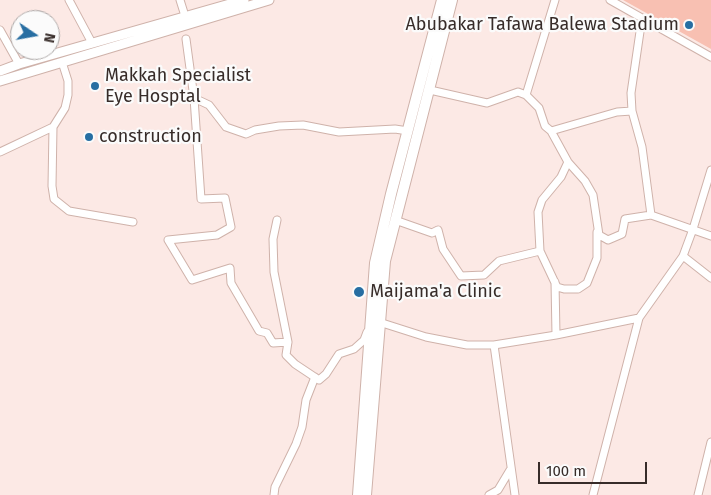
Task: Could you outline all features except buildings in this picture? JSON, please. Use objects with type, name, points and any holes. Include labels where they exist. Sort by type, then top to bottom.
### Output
[{"type":"highway","points":[[366,495],[374,323],[372,293],[381,236],[442,0]]},
{"type":"highway","points":[[358,495],[374,323],[385,261],[452,0]]},
{"type":"main road","points":[[0,71],[18,64],[244,0]]},
{"type":"main road","points":[[0,81],[269,0]]},
{"type":"street","points":[[69,0],[92,43]]},
{"type":"street","points":[[180,0],[185,16]]},
{"type":"street","points":[[526,95],[555,0]]},
{"type":"street","points":[[610,0],[711,56]]},
{"type":"street","points":[[642,18],[632,80],[632,111],[642,147],[651,215]]},
{"type":"street","points":[[0,30],[18,64]]},
{"type":"street","points":[[186,40],[194,98],[201,199],[225,198],[231,227],[217,235],[168,240],[192,280],[230,268],[231,283],[260,331],[267,333],[273,343],[288,342]]},
{"type":"street","points":[[62,62],[68,81],[68,95],[64,108],[53,127],[52,186],[54,199],[69,211],[134,222]]},
{"type":"street","points":[[430,90],[487,103],[518,92],[526,95],[539,108],[548,131],[551,131],[568,162],[580,173],[593,195],[599,236],[608,240],[622,234],[625,220],[651,215],[711,236]]},
{"type":"street","points":[[194,98],[209,106],[226,127],[246,134],[279,126],[303,125],[339,132],[396,129],[408,131]]},
{"type":"street","points":[[551,131],[617,112],[632,111]]},
{"type":"street","points":[[0,152],[53,127]]},
{"type":"street","points":[[568,162],[561,177],[546,194],[539,208],[537,219],[540,252],[555,279],[557,287],[564,290],[578,289],[587,283],[597,258],[598,224]]},
{"type":"street","points":[[593,495],[639,318],[683,256],[694,229],[711,170]]},
{"type":"street","points":[[704,194],[711,199]]},
{"type":"street","points":[[277,220],[273,239],[274,272],[288,342],[286,355],[294,364],[319,380],[326,374],[339,354],[354,349],[364,340],[374,323],[426,338],[466,344],[494,345],[556,335],[639,318]]},
{"type":"street","points":[[394,220],[432,233],[438,230],[443,249],[461,276],[484,275],[499,261],[540,252]]},
{"type":"street","points":[[683,256],[711,278]]},
{"type":"street","points":[[555,279],[556,335]]},
{"type":"street","points":[[494,345],[515,495]]},
{"type":"street","points":[[274,495],[275,487],[296,444],[302,426],[306,400],[315,377]]},
{"type":"street","points":[[698,495],[709,464],[711,442]]},
{"type":"street","points":[[489,495],[498,490],[510,470]]},
{"type":"shaded area","name":"Abubakar Tafawa Balewa Stadium","points":[[623,0],[711,0],[711,49]]},
{"type":"place","name":"Abubakar Tafawa Balewa Stadium","points":[[689,25]]},
{"type":"place","name":"Makkah Specialist Eye Hosptal","points":[[95,86]]},
{"type":"place","name":"construction","points":[[89,137]]},
{"type":"place","name":"Maijama'a Clinic","points":[[359,292]]}]
